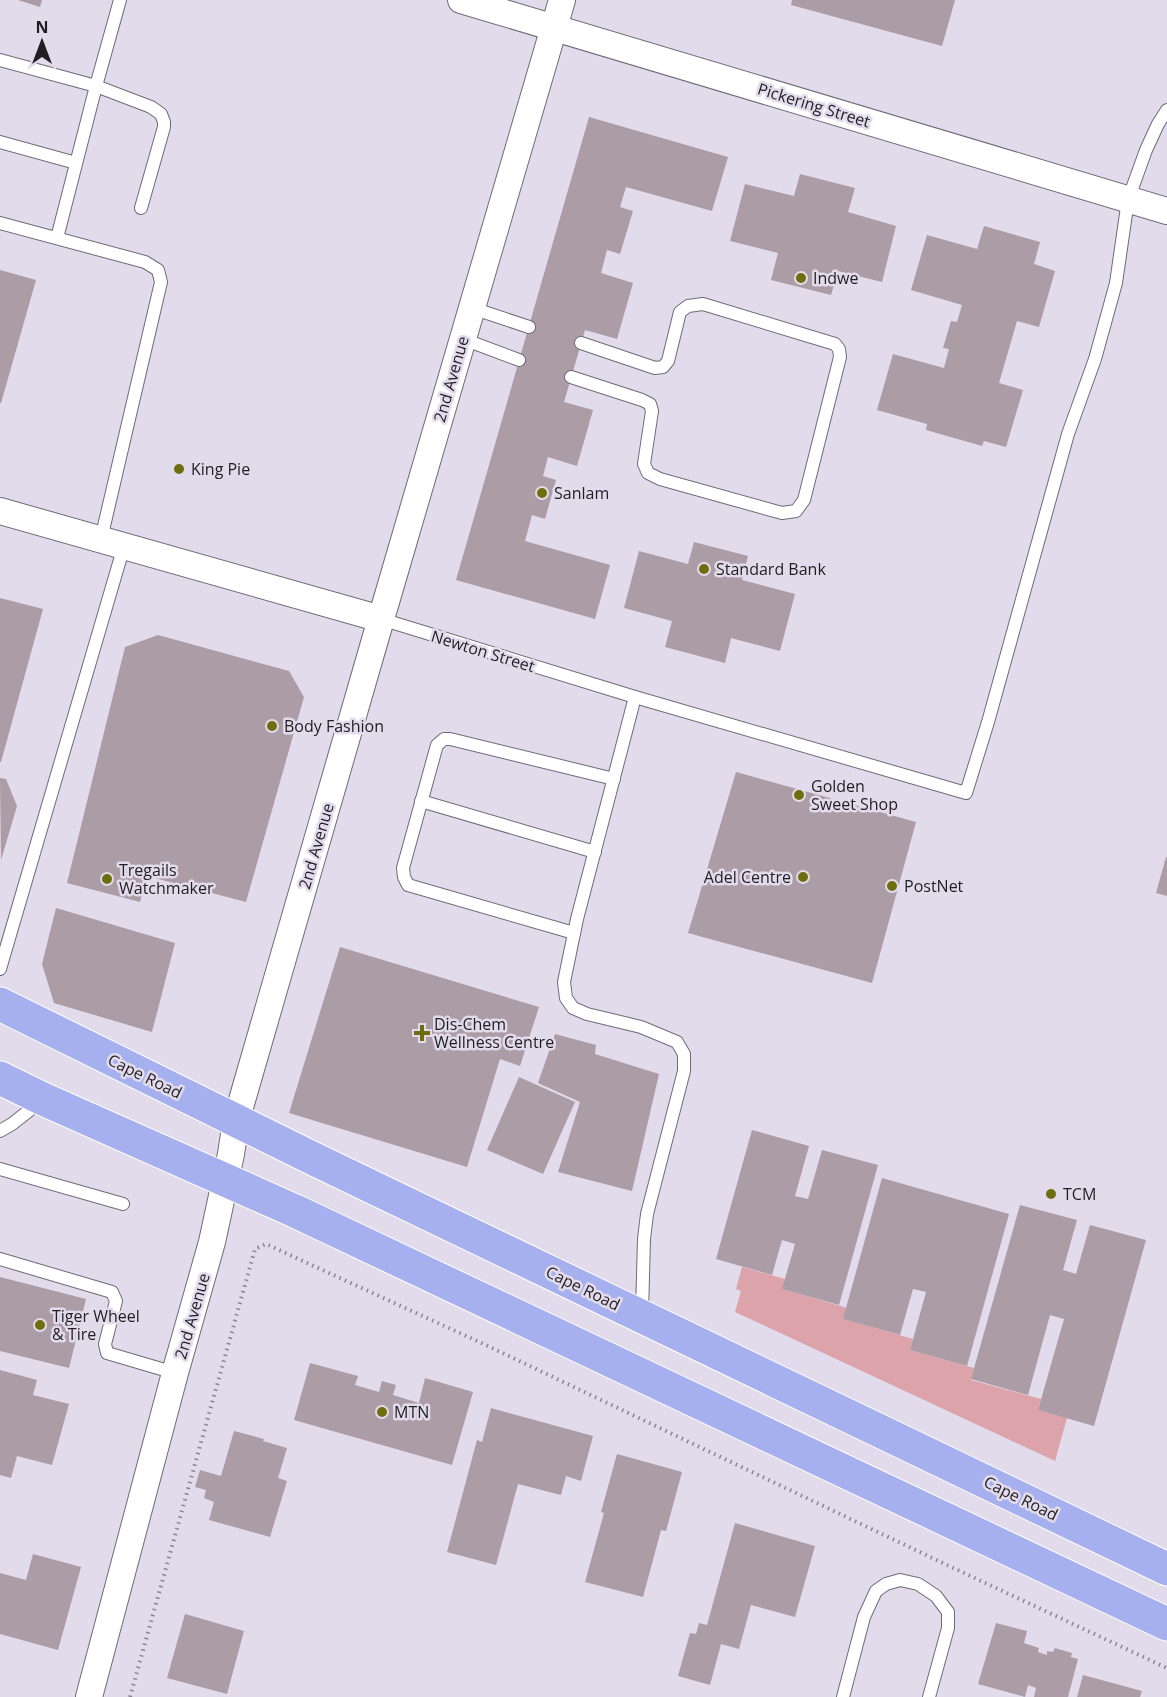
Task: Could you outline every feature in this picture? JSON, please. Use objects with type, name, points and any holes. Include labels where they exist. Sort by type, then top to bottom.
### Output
[{"type":"main road","name":"Cape Road","points":[[0,1004],[236,1121],[1167,1569]]},
{"type":"main road","points":[[0,1078],[305,1216],[1167,1624]]},
{"type":"street","name":"Pickering Street","points":[[461,0],[1167,211]]},
{"type":"street","name":"2nd Avenue","points":[[89,1697],[212,1242],[236,1121],[562,0]]},
{"type":"street","name":"Newton Street","points":[[0,511],[381,620]]},
{"type":"lane","points":[[57,238],[120,0]]},
{"type":"lane","points":[[0,60],[96,86],[151,107],[161,114],[164,127],[141,208]]},
{"type":"lane","points":[[1128,200],[1146,150],[1167,110]]},
{"type":"lane","points":[[0,142],[76,163]]},
{"type":"lane","name":"Newton Street","points":[[381,620],[635,698],[966,793],[1068,434],[1095,359],[1116,283],[1128,200]]},
{"type":"lane","points":[[0,223],[145,262],[158,270],[161,282],[112,542],[0,969]]},
{"type":"lane","points":[[571,377],[650,404],[652,411],[644,464],[648,473],[660,479],[782,513],[796,511],[804,500],[840,357],[839,349],[835,344],[703,304],[688,306],[680,312],[668,361],[663,367],[656,368],[581,343]]},
{"type":"lane","points":[[472,308],[529,327]]},
{"type":"lane","points":[[463,339],[519,360]]},
{"type":"lane","points":[[635,698],[574,933],[564,982],[566,998],[573,1008],[587,1014],[641,1027],[676,1042],[684,1054],[684,1071],[647,1214],[642,1316]]},
{"type":"lane","points":[[574,933],[408,885],[403,868],[437,745],[444,739],[614,779]]},
{"type":"lane","points":[[421,801],[595,852]]},
{"type":"lane","points":[[0,1131],[43,1099]]},
{"type":"lane","points":[[0,1170],[123,1204]]},
{"type":"lane","points":[[0,1259],[112,1292],[116,1301],[105,1344],[107,1353],[175,1373]]},
{"type":"lane","points":[[843,1697],[864,1617],[876,1591],[886,1584],[900,1581],[918,1584],[936,1596],[948,1612],[948,1628],[929,1697]]},
{"type":"path","points":[[130,1697],[255,1249],[266,1244],[479,1342],[1167,1668]]},
{"type":"shaded area","points":[[742,1267],[785,1279],[783,1289],[847,1308],[844,1319],[913,1339],[910,1350],[974,1368],[971,1380],[1041,1399],[1038,1410],[1067,1418],[1055,1461],[735,1312],[741,1291],[736,1289]]},
{"type":"building","points":[[18,0],[42,0],[40,7]]},
{"type":"building","points":[[792,0],[955,0],[942,46],[791,5]]},
{"type":"building","points":[[589,117],[728,157],[712,211],[626,187],[620,207],[633,211],[620,254],[607,250],[601,273],[633,283],[617,339],[585,330],[564,402],[593,410],[577,466],[548,457],[543,476],[556,480],[545,519],[532,515],[525,541],[610,565],[595,619],[456,580]]},
{"type":"building","points":[[800,174],[855,188],[848,212],[896,226],[882,282],[838,271],[831,295],[771,280],[778,253],[730,241],[745,184],[794,196]]},
{"type":"building","points":[[984,226],[1040,242],[1034,264],[1055,271],[1039,327],[1017,321],[999,383],[1023,390],[1006,447],[984,441],[982,446],[926,430],[927,424],[877,410],[893,354],[944,368],[949,349],[943,348],[951,321],[957,322],[962,305],[911,290],[927,235],[977,249]]},
{"type":"building","points":[[0,270],[36,280],[1,403],[0,403]]},
{"type":"building","points":[[694,542],[748,556],[742,580],[795,594],[780,651],[731,638],[725,663],[665,647],[672,621],[624,608],[639,551],[688,564]]},
{"type":"building","points":[[0,598],[43,609],[1,762],[0,762]]},
{"type":"building","points":[[158,635],[289,671],[304,697],[246,902],[147,876],[140,902],[67,883],[125,647]]},
{"type":"building","name":"Adel Centre","points":[[736,772],[916,822],[872,983],[688,933]]},
{"type":"building","points":[[0,778],[6,779],[17,806],[1,860]]},
{"type":"building","points":[[1167,857],[1167,896],[1156,893]]},
{"type":"building","points":[[56,908],[175,943],[152,1032],[54,1003],[42,964]]},
{"type":"building","name":"Dis-Chem Wellness Centre","points":[[340,947],[539,1007],[520,1066],[500,1059],[467,1167],[289,1113]]},
{"type":"building","points":[[555,1034],[596,1045],[595,1054],[659,1074],[632,1191],[558,1172],[580,1102],[538,1083]]},
{"type":"building","points":[[519,1077],[575,1102],[543,1174],[487,1150]]},
{"type":"building","points":[[752,1130],[809,1146],[795,1196],[808,1199],[822,1150],[878,1165],[839,1305],[782,1289],[795,1244],[782,1240],[772,1275],[716,1259]]},
{"type":"building","points":[[882,1178],[1009,1214],[967,1366],[910,1350],[926,1292],[913,1289],[900,1335],[843,1319]]},
{"type":"building","points":[[1020,1205],[1077,1220],[1063,1270],[1076,1274],[1090,1225],[1146,1240],[1094,1426],[1038,1410],[1064,1319],[1050,1315],[1028,1395],[971,1379]]},
{"type":"building","name":"Tiger Wheel & Tire","points":[[0,1277],[86,1299],[69,1368],[0,1351]]},
{"type":"building","name":"MTN","points":[[310,1363],[358,1376],[355,1385],[379,1392],[382,1381],[396,1385],[393,1395],[419,1403],[425,1378],[473,1392],[452,1465],[294,1420]]},
{"type":"building","points":[[0,1370],[37,1380],[33,1395],[69,1404],[52,1465],[17,1456],[11,1478],[0,1475]]},
{"type":"building","points":[[491,1408],[593,1436],[581,1481],[566,1476],[561,1495],[518,1484],[496,1565],[447,1552],[477,1440],[482,1442]]},
{"type":"building","points":[[234,1431],[287,1448],[278,1478],[287,1481],[270,1537],[209,1520],[214,1502],[204,1498],[206,1490],[195,1487],[200,1470],[221,1476]]},
{"type":"building","points":[[617,1454],[682,1472],[666,1531],[661,1530],[643,1597],[585,1582]]},
{"type":"building","points":[[735,1523],[815,1546],[795,1617],[751,1605],[739,1649],[721,1644],[710,1685],[678,1676],[690,1633],[696,1634],[699,1623],[707,1625]]},
{"type":"building","points":[[33,1554],[81,1567],[58,1650],[0,1634],[0,1573],[26,1580]]},
{"type":"building","points":[[185,1614],[244,1631],[227,1694],[167,1678]]},
{"type":"building","points":[[996,1623],[1027,1631],[1024,1643],[1039,1648],[1038,1652],[1047,1655],[1047,1651],[1053,1652],[1055,1648],[1072,1653],[1071,1657],[1078,1659],[1068,1697],[1034,1697],[1036,1688],[1028,1685],[1025,1697],[978,1684]]},
{"type":"building","points":[[1083,1675],[1142,1691],[1140,1697],[1077,1697]]},
{"type":"place","name":"Indwe","points":[[801,278]]},
{"type":"place","name":"King Pie","points":[[179,469]]},
{"type":"place","name":"Sanlam","points":[[542,493]]},
{"type":"place","name":"Standard Bank","points":[[704,569]]},
{"type":"place","name":"Body Fashion","points":[[272,726]]},
{"type":"place","name":"Golden Sweet Shop","points":[[799,795]]},
{"type":"place","name":"Adel Centre","points":[[803,877]]},
{"type":"place","name":"Tregails Watchmaker","points":[[107,879]]},
{"type":"place","name":"PostNet","points":[[892,886]]},
{"type":"place","name":"Dis-Chem Wellness Centre","points":[[422,1033]]},
{"type":"place","name":"TCM","points":[[1051,1194]]},
{"type":"place","name":"Tiger Wheel & Tire","points":[[40,1325]]},
{"type":"place","name":"MTN","points":[[382,1412]]}]
